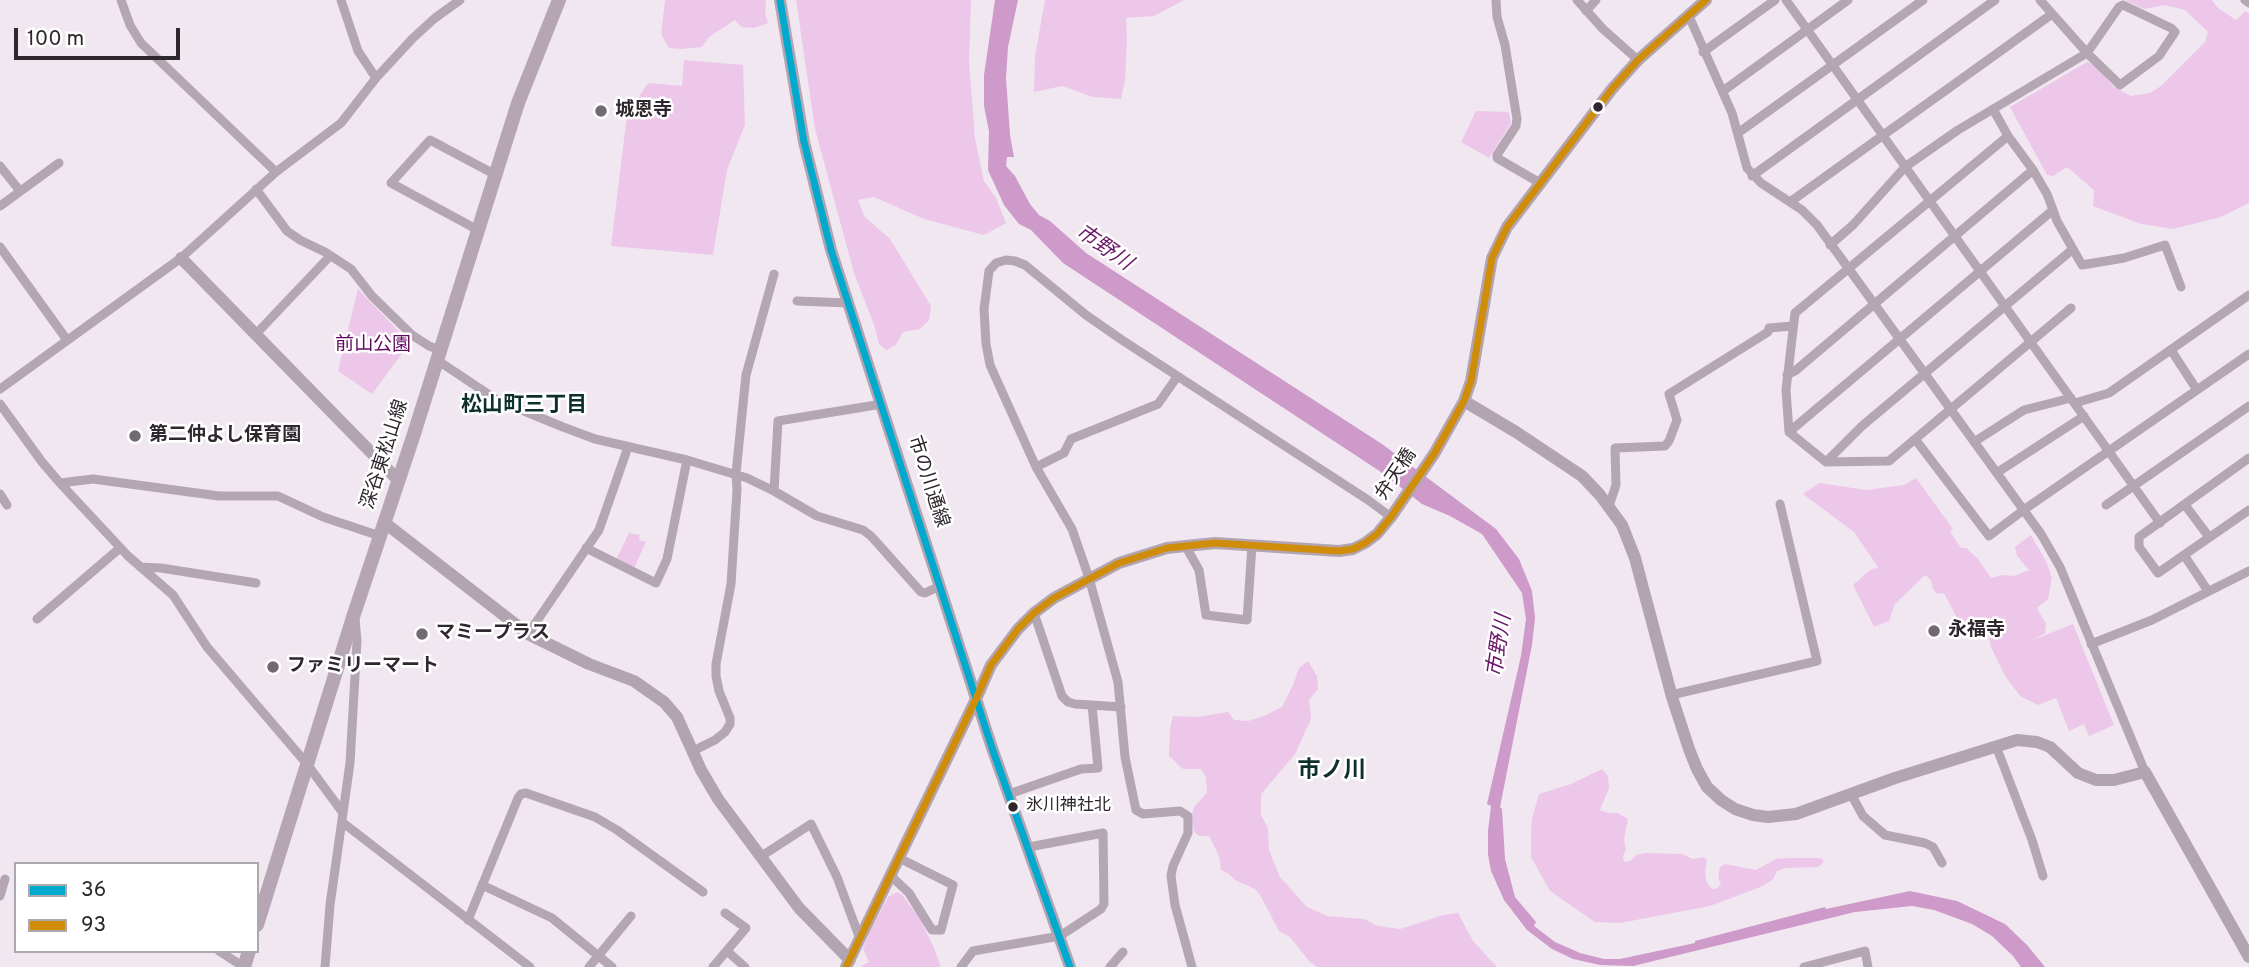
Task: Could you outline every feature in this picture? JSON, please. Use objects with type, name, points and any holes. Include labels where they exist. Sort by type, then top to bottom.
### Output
[{"type":"main road","name":"深谷東松山線","points":[[259,919],[518,103],[559,0]]},
{"type":"street","points":[[121,0],[130,25],[141,43],[276,172]]},
{"type":"street","points":[[341,0],[358,51],[376,79]]},
{"type":"street","points":[[0,389],[181,258],[276,172],[341,123],[412,38],[460,0]]},
{"type":"street","name":"市の川通線","points":[[780,0],[804,142],[831,250],[976,699],[1070,967]]},
{"type":"street","points":[[1496,0],[1517,119],[1516,126],[1497,158],[1540,183]]},
{"type":"street","points":[[1577,0],[1638,60]]},
{"type":"street","points":[[1586,11],[1596,0]]},
{"type":"street","name":"弁天橋","points":[[848,964],[991,665],[1017,629],[1034,613],[1089,578],[1141,554],[1185,545],[1215,543],[1339,551],[1353,549],[1377,534],[1434,454],[1464,401],[1471,381],[1492,258],[1507,227],[1612,89],[1692,8],[1706,0]]},
{"type":"street","points":[[1703,52],[1775,0]]},
{"type":"street","points":[[1786,0],[2160,523]]},
{"type":"street","points":[[1723,91],[1848,0]]},
{"type":"street","points":[[1738,133],[1923,0]]},
{"type":"street","points":[[1830,245],[1853,225],[1905,167],[1958,130],[2087,53],[2119,7],[2123,5],[2175,32],[2159,56],[2120,85],[2087,53],[2040,0]]},
{"type":"street","points":[[1752,176],[1990,1]]},
{"type":"street","points":[[1692,8],[1703,52],[1723,91],[1738,133],[1743,157],[1752,176],[1808,215],[2025,509],[2060,566],[2145,772],[2249,957]]},
{"type":"street","points":[[1790,202],[2052,14]]},
{"type":"street","points":[[1993,109],[2047,194],[2053,211],[2082,265],[2124,258],[2165,245],[2181,287]]},
{"type":"street","points":[[2008,136],[1795,313],[1787,375],[1789,432],[1826,462],[1889,461],[2071,308]]},
{"type":"street","points":[[478,230],[391,183],[430,139],[495,175]]},
{"type":"street","points":[[0,206],[59,163]]},
{"type":"street","points":[[0,166],[20,191]]},
{"type":"street","points":[[1787,375],[2032,170]]},
{"type":"street","points":[[256,189],[287,231],[351,270],[372,296],[412,335],[497,400],[595,439],[736,473],[817,516],[863,530],[921,592],[925,593],[940,586]]},
{"type":"street","points":[[1789,432],[2053,211]]},
{"type":"street","points":[[0,247],[67,340]]},
{"type":"street","points":[[1826,462],[1862,426],[2073,249]]},
{"type":"street","points":[[256,334],[330,256]]},
{"type":"street","points":[[181,258],[398,480]]},
{"type":"street","points":[[1192,967],[1175,905],[1171,876],[1188,833],[1188,816],[1180,811],[1143,814],[1136,810],[1125,757],[1118,682],[1089,578],[1072,529],[1036,467],[995,378],[985,344],[984,309],[989,271],[996,263],[1006,260],[1025,265],[1086,315],[1391,517]]},
{"type":"street","points":[[693,751],[715,740],[730,724],[716,676],[731,584],[736,473],[746,375],[774,274]]},
{"type":"street","points":[[1974,442],[2024,410],[2109,393],[2249,295]]},
{"type":"street","points":[[797,301],[849,303]]},
{"type":"street","points":[[1609,506],[1616,485],[1615,448],[1665,446],[1669,441],[1677,420],[1669,394],[1768,332],[1769,328],[1792,326]]},
{"type":"street","points":[[2171,350],[2197,390]]},
{"type":"street","points":[[1915,439],[1989,536],[2249,354]]},
{"type":"street","points":[[1036,467],[1064,453],[1071,439],[1158,404],[1177,377]]},
{"type":"street","points":[[1464,401],[1582,476],[1622,525],[1635,558],[1671,695],[1697,769],[1707,786],[1735,809],[1760,816],[1796,814],[1895,778],[2017,740],[2037,742],[2050,747],[2078,773],[2096,780],[2114,780],[2145,772]]},
{"type":"street","points":[[0,404],[60,483],[120,548],[173,595],[207,647],[307,764],[343,818],[530,967]]},
{"type":"street","points":[[774,491],[778,421],[882,404]]},
{"type":"street","points":[[2106,505],[2249,407]]},
{"type":"street","points":[[1997,472],[2084,416]]},
{"type":"street","points":[[528,634],[599,530],[628,447]]},
{"type":"street","points":[[2249,458],[2139,537],[2139,547],[2158,573],[2249,510]]},
{"type":"street","points":[[586,548],[656,583],[667,559],[687,460]]},
{"type":"street","points":[[60,483],[93,480],[219,496],[278,496],[323,517],[382,530],[528,634],[558,651],[634,681],[664,702],[677,718],[718,799],[799,908],[848,964]]},
{"type":"street","points":[[0,495],[7,505]]},
{"type":"street","points":[[1671,695],[1817,662],[1780,504]]},
{"type":"street","points":[[2185,505],[2209,537]]},
{"type":"street","points":[[1185,545],[1199,570],[1206,615],[1247,620],[1252,545]]},
{"type":"street","points":[[37,619],[120,548]]},
{"type":"street","points":[[2184,555],[2208,591]]},
{"type":"street","points":[[140,567],[256,583]]},
{"type":"street","points":[[2091,644],[2152,620],[2249,572]]},
{"type":"street","points":[[1034,613],[1062,696],[1074,704],[1121,708]]},
{"type":"street","points":[[325,967],[330,905],[350,763],[357,656],[354,614]]},
{"type":"street","points":[[1009,794],[1082,769],[1098,768],[1092,705]]},
{"type":"street","points":[[1996,746],[2043,876]]},
{"type":"street","points":[[468,920],[518,798],[526,793],[595,817],[703,892]]},
{"type":"street","points":[[1851,794],[1863,816],[1885,835],[1925,843],[1933,847],[1942,863]]},
{"type":"street","points":[[760,856],[811,824],[837,877],[860,939]]},
{"type":"street","points":[[961,967],[973,951],[1060,936],[1101,909],[1104,904],[1103,833],[1029,847]]},
{"type":"street","points":[[890,875],[909,893],[932,930],[941,930],[953,885],[899,858]]},
{"type":"street","points":[[0,896],[2,877]]},
{"type":"street","points":[[482,885],[552,918],[612,967]]},
{"type":"street","points":[[713,967],[746,928],[725,914]]},
{"type":"street","points":[[589,967],[631,916]]},
{"type":"street","points":[[727,951],[746,967]]},
{"type":"street","points":[[1804,967],[1865,951],[1868,967]]},
{"type":"street","points":[[1110,967],[1123,952]]},
{"type":"street","points":[[222,953],[244,967]]},
{"type":"green space","points":[[665,0],[766,0],[768,23],[754,28],[741,27],[735,20],[709,37],[702,47],[669,48],[661,34]]},
{"type":"green space","points":[[796,0],[971,0],[969,62],[975,139],[984,181],[996,198],[1006,223],[984,235],[924,219],[874,197],[858,200],[864,216],[890,239],[931,306],[929,320],[920,329],[903,332],[896,345],[886,350],[879,344],[854,273],[815,129]]},
{"type":"green space","points":[[1045,0],[1184,0],[1154,16],[1126,18],[1125,80],[1121,99],[1093,97],[1062,86],[1034,92],[1035,56]]},
{"type":"green space","points":[[2125,0],[2212,0],[2218,8],[2236,20],[2245,11],[2249,14],[2249,203],[2221,217],[2173,229],[2141,224],[2093,206],[2094,190],[2067,167],[2053,176],[2047,175],[2010,107],[2087,62],[2095,65],[2113,86],[2131,96],[2150,93],[2161,86],[2205,42],[2208,32],[2185,10],[2165,5],[2144,9]]},
{"type":"green space","points":[[684,60],[743,65],[745,125],[727,170],[713,255],[611,246],[627,115],[648,83],[682,86]]},
{"type":"green space","points":[[1476,111],[1509,112],[1511,123],[1489,158],[1461,142]]},
{"type":"green space","name":"前山公園","points":[[358,289],[410,343],[372,394],[338,371]]},
{"type":"green space","points":[[1916,478],[1953,529],[1950,532],[1961,548],[1966,548],[1978,559],[1991,578],[2014,576],[2029,570],[2017,556],[2015,547],[2031,535],[2052,578],[2048,599],[2037,608],[2046,624],[2045,633],[2033,640],[2073,624],[2114,725],[2089,736],[2084,724],[2069,731],[2056,698],[2038,705],[2020,696],[2005,676],[1991,647],[1984,619],[1965,626],[1957,618],[1944,593],[1937,594],[1931,580],[1925,575],[1895,604],[1889,621],[1874,627],[1853,585],[1870,570],[1878,567],[1854,532],[1803,494],[1819,483],[1866,490],[1904,485]]},
{"type":"green space","points":[[629,533],[640,535],[639,540],[646,542],[634,568],[616,560]]},
{"type":"green space","points":[[1308,661],[1317,676],[1318,689],[1309,700],[1311,719],[1295,754],[1261,794],[1261,815],[1268,828],[1269,850],[1280,877],[1307,907],[1327,916],[1364,919],[1378,926],[1400,929],[1458,913],[1473,941],[1497,967],[1317,967],[1290,937],[1279,931],[1255,889],[1221,870],[1219,856],[1209,836],[1199,836],[1194,832],[1192,816],[1194,807],[1207,793],[1206,777],[1201,769],[1183,769],[1169,756],[1173,716],[1197,717],[1228,712],[1234,720],[1248,721],[1266,715],[1282,707],[1299,668]]},
{"type":"green space","points":[[1602,769],[1608,776],[1609,788],[1600,810],[1618,813],[1628,819],[1624,862],[1646,853],[1682,854],[1693,859],[1704,857],[1707,861],[1706,881],[1712,889],[1718,888],[1721,883],[1718,878],[1720,867],[1725,864],[1756,870],[1776,859],[1821,858],[1824,862],[1818,867],[1785,868],[1777,871],[1773,879],[1763,886],[1710,906],[1620,923],[1595,922],[1550,891],[1531,857],[1531,834],[1532,818],[1539,794],[1571,784]]},
{"type":"green space","points":[[897,892],[919,917],[941,967],[860,967],[869,962],[863,949],[871,929],[888,897]]},
{"type":"shaded area","points":[[995,0],[1018,0],[1008,47],[1006,78],[1014,157],[1007,157],[1006,166],[1039,215],[1050,221],[1086,253],[1382,444],[1496,529],[1519,559],[1532,591],[1535,618],[1500,807],[1505,859],[1515,897],[1536,922],[1534,926],[1555,942],[1580,953],[1604,959],[1620,959],[1695,943],[1825,907],[1826,909],[1910,891],[1957,901],[2005,924],[2045,967],[2021,967],[1992,936],[1972,924],[1934,910],[1912,906],[1855,912],[1633,966],[1600,965],[1573,959],[1552,949],[1527,930],[1504,900],[1491,871],[1488,831],[1491,806],[1487,804],[1521,656],[1526,619],[1522,593],[1482,534],[1422,504],[1381,472],[1063,263],[1031,230],[1019,224],[1004,205],[988,170],[989,131],[984,106],[984,75]]},
{"type":"transit line","name":"36","points":[[780,0],[804,142],[831,250],[992,748],[1070,967]]},
{"type":"transit line","name":"93","points":[[846,967],[991,665],[1018,629],[1034,613],[1054,598],[1119,563],[1167,548],[1215,543],[1339,551],[1353,549],[1377,534],[1434,454],[1464,401],[1471,381],[1492,258],[1507,227],[1612,89],[1638,60],[1706,0]]},
{"type":"place","name":"城恩寺","points":[[601,111]]},
{"type":"place","name":"第二仲よし保育園","points":[[135,436]]},
{"type":"place","name":"永福寺","points":[[1934,631]]},
{"type":"place","name":"マミープラス","points":[[422,634]]},
{"type":"place","name":"ファミリーマート","points":[[273,667]]},
{"type":"place","name":"氷川神社北","points":[[1013,807]]},
{"type":"district","name":"松山町三丁目","points":[[524,407]]},
{"type":"district","name":"市ノ川","points":[[1332,772]]},
{"type":"water label","name":"市野川","points":[[1103,249]]},
{"type":"water label","name":"市野川","points":[[1501,646]]}]
